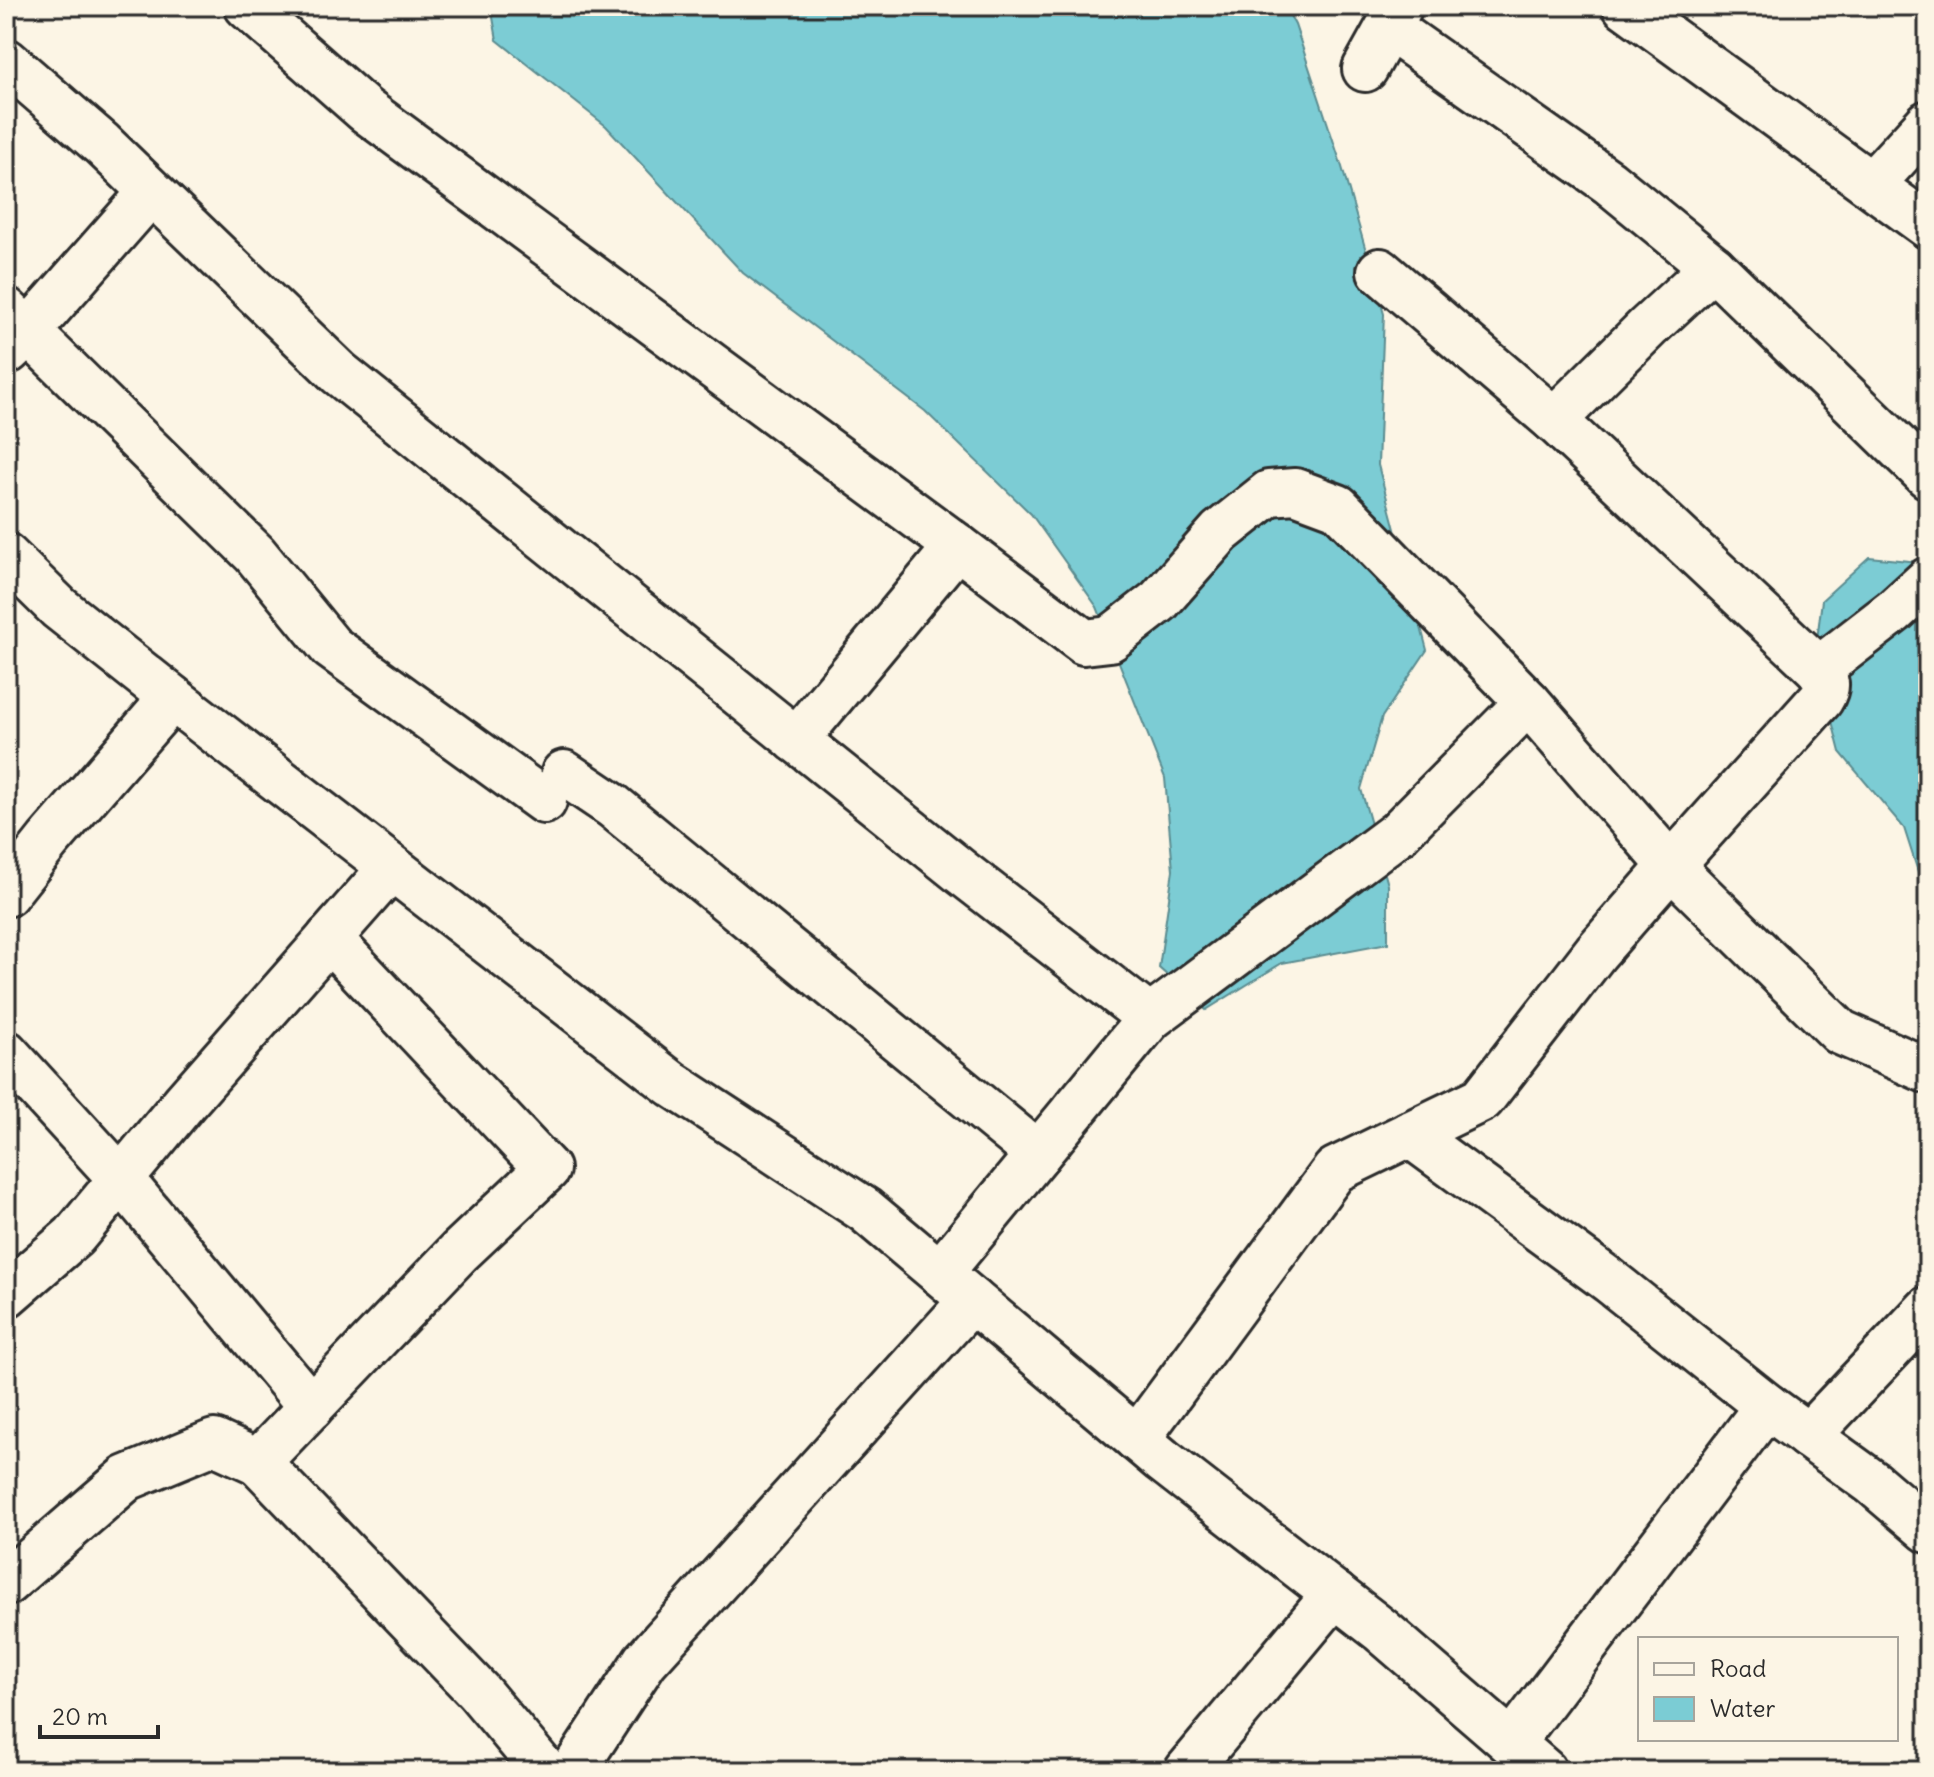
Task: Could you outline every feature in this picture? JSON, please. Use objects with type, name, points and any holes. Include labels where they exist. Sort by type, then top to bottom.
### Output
[{"type":"street","points":[[247,6],[365,110],[1084,642],[1110,639],[1159,601],[1220,532],[1269,493],[1295,491],[1338,507],[1528,702],[1671,866],[1840,1032],[1928,1071]]},
{"type":"street","points":[[1625,6],[1928,226]]},
{"type":"street","points":[[1365,69],[1395,17],[1609,182],[1713,267],[1928,476]]},
{"type":"street","points":[[6,61],[102,144],[339,373],[796,740],[1150,1018]]},
{"type":"street","points":[[1872,184],[1928,123]]},
{"type":"street","points":[[151,192],[13,331],[255,554],[331,647],[554,787],[613,806],[1038,1154]]},
{"type":"street","points":[[1554,420],[1713,267]]},
{"type":"street","points":[[1137,1439],[1335,1170],[1482,1099],[1596,952],[1827,689],[1827,682],[1819,669],[1554,420],[1380,271]]},
{"type":"street","points":[[796,740],[957,546]]},
{"type":"street","points":[[6,556],[59,608],[172,698],[672,1084],[865,1210],[1137,1439],[1381,1630],[1544,1771]]},
{"type":"street","points":[[1819,669],[1894,611],[1928,580]]},
{"type":"street","points":[[6,894],[172,698]]},
{"type":"street","points":[[573,1771],[645,1661],[956,1287],[1038,1154],[1150,1018],[1398,833],[1528,702]]},
{"type":"street","points":[[6,1295],[74,1236],[390,869]]},
{"type":"street","points":[[258,1462],[459,1252],[547,1169],[329,938]]},
{"type":"street","points":[[6,1053],[121,1179],[311,1407]]},
{"type":"street","points":[[1409,1134],[1610,1281],[1767,1406],[1873,1483],[1928,1530]]},
{"type":"street","points":[[1808,1436],[1928,1309]]},
{"type":"street","points":[[1512,1743],[1767,1406]]},
{"type":"street","points":[[6,1583],[127,1478],[214,1442],[258,1462],[478,1691],[545,1771]]},
{"type":"street","points":[[1187,1771],[1335,1594]]},
{"type":"water","points":[[491,6],[1285,6],[1295,25],[1342,167],[1384,314],[1378,465],[1427,650],[1382,717],[1361,789],[1388,885],[1388,943],[1282,963],[1206,1010],[1159,968],[1173,870],[1165,778],[1097,607],[1031,514],[925,411],[743,273],[606,126],[497,40]]},
{"type":"water","points":[[1869,557],[1928,563],[1928,903],[1904,828],[1840,752],[1815,655],[1822,600]]}]
